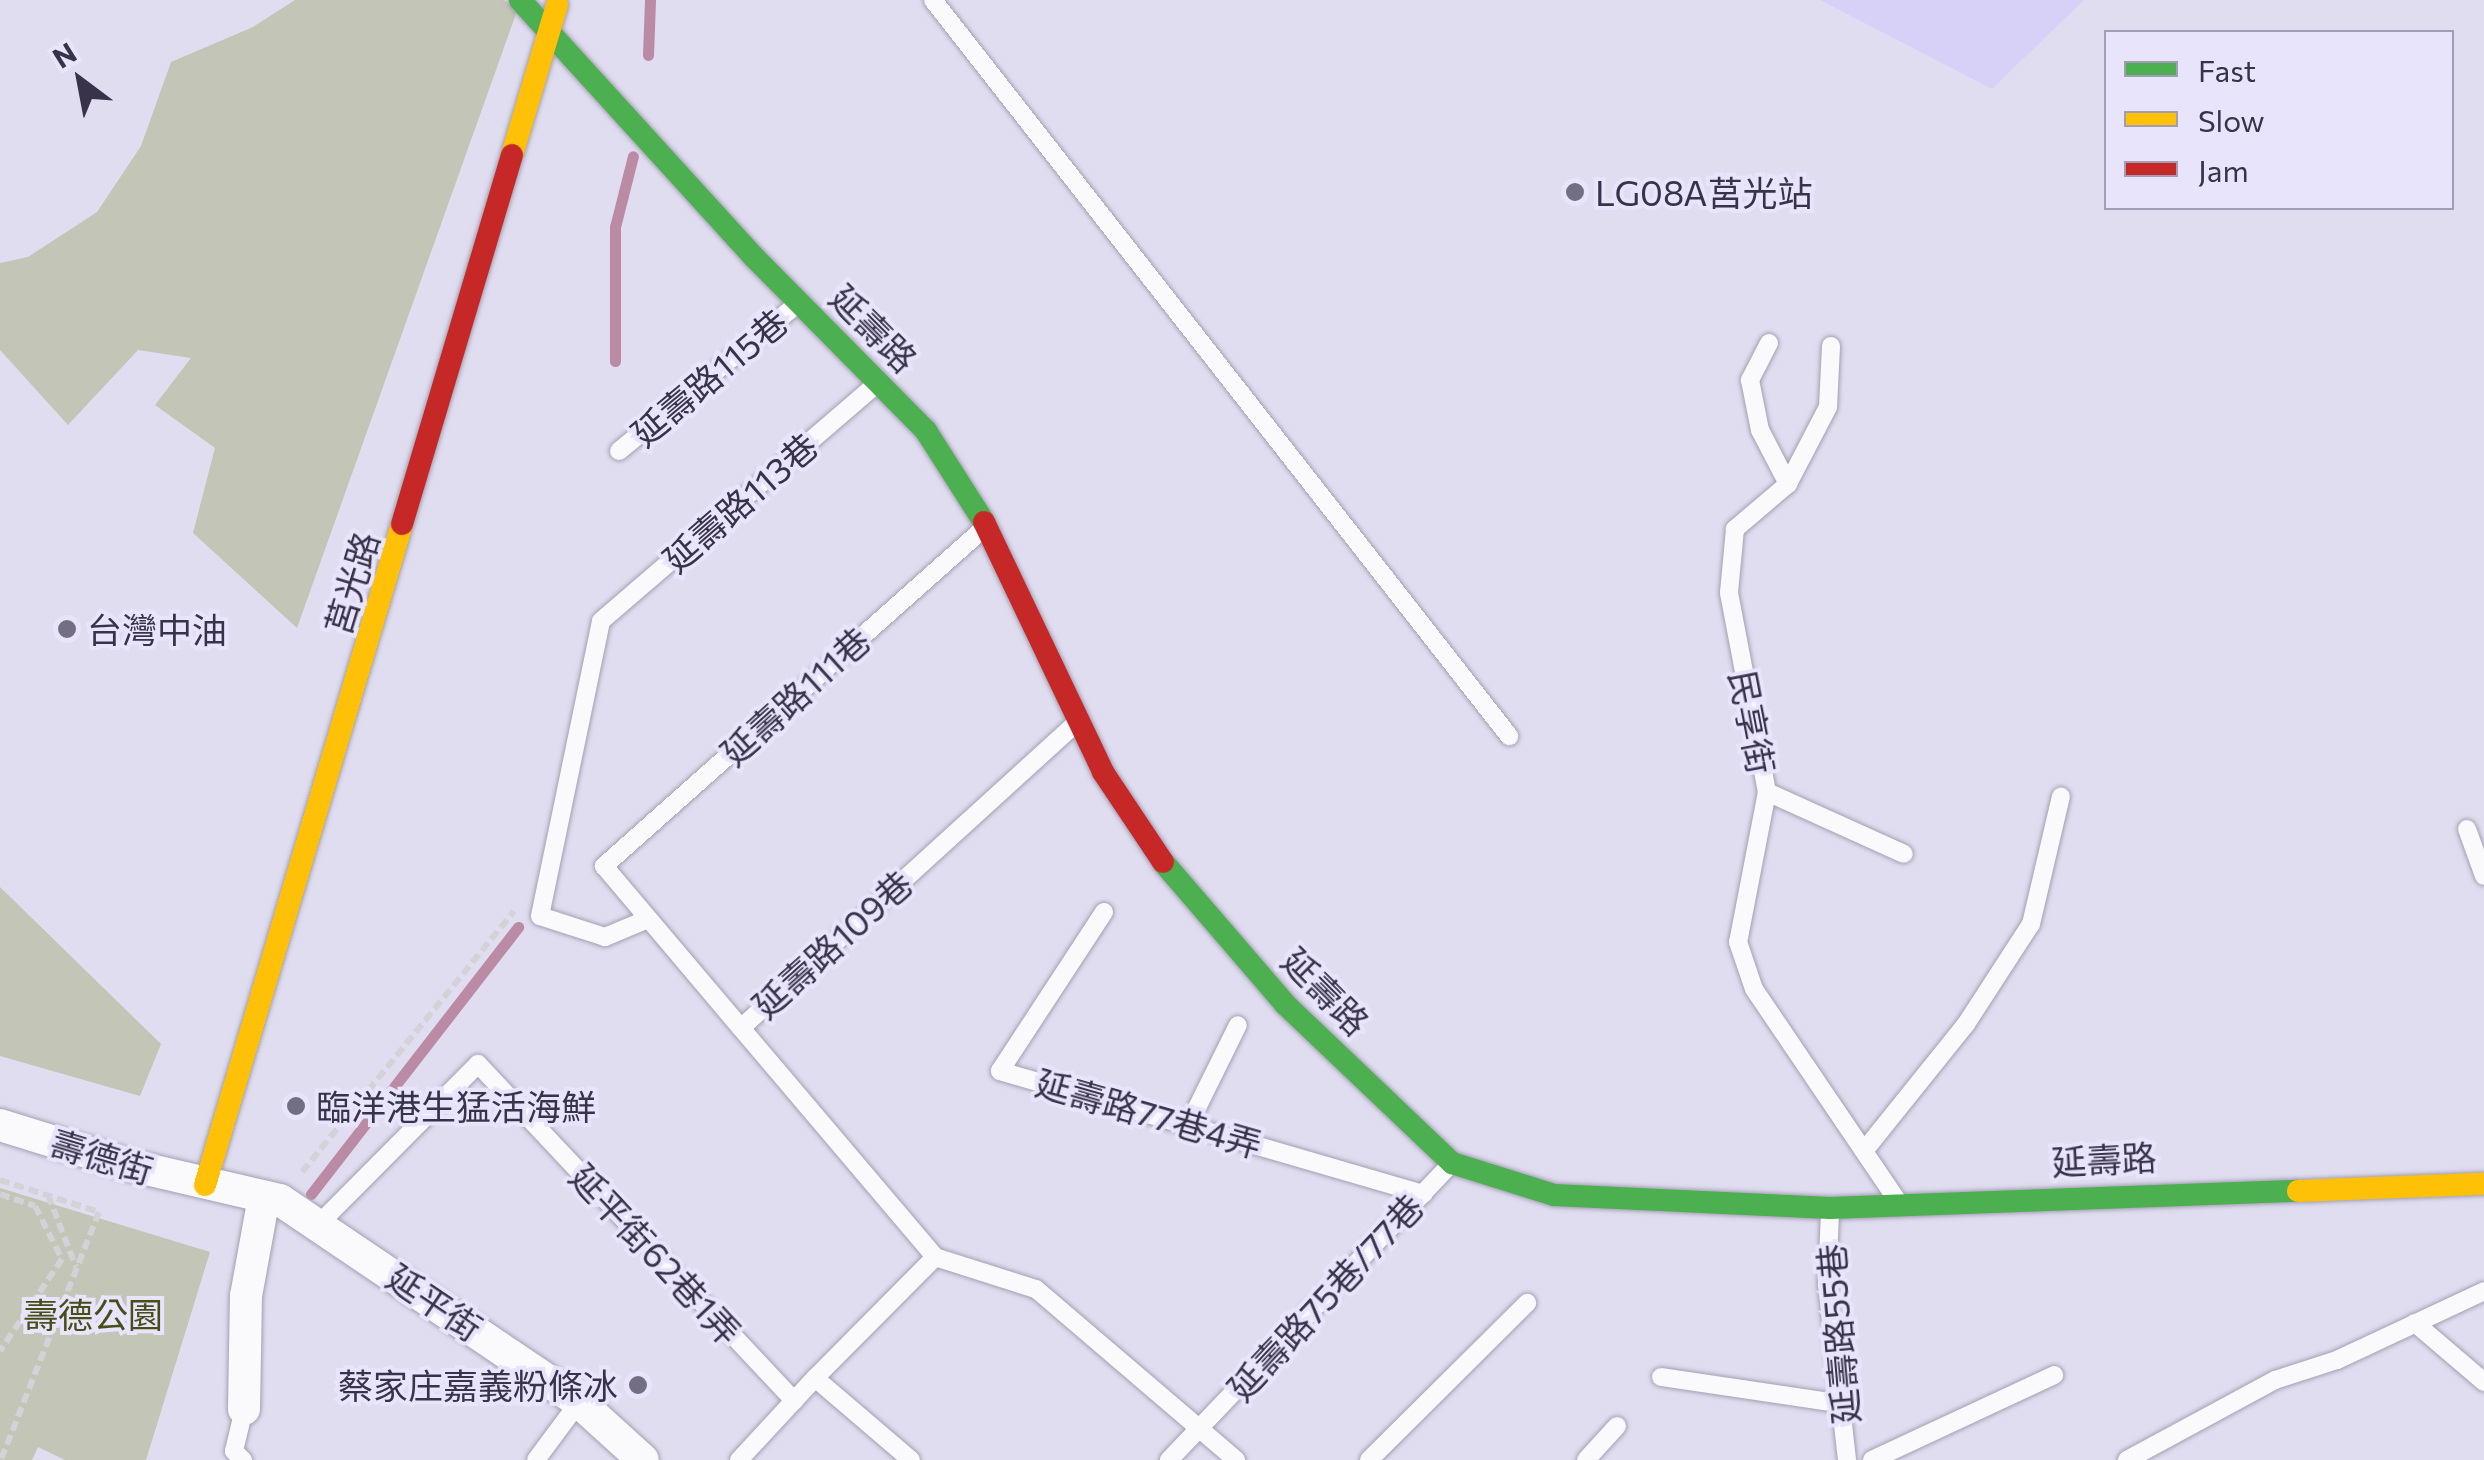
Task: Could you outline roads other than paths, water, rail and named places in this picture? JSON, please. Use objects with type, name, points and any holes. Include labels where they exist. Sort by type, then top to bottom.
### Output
[{"type":"street","name":"延壽路","points":[[520,0],[552,30],[799,302],[926,431],[986,526],[1081,718],[1103,772],[1150,849],[1285,1004],[1452,1163],[1554,1195],[1830,1208],[2484,1184]]},
{"type":"street","name":"莒光路","points":[[205,1185],[558,0]]},
{"type":"street","name":"壽德街","points":[[0,1125],[205,1185]]},
{"type":"street","name":"延平街","points":[[205,1185],[272,1198],[318,1226],[579,1402],[643,1460]]},
{"type":"street","points":[[244,1409],[246,1296],[272,1198]]},
{"type":"lane","points":[[933,0],[1508,736]]},
{"type":"lane","name":"延壽路115巷","points":[[620,451],[799,302]]},
{"type":"lane","points":[[1769,344],[1750,380],[1760,430],[1788,484]]},
{"type":"lane","name":"民享街","points":[[1832,346],[1828,407],[1788,484],[1735,529],[1729,593],[1766,792],[1738,942],[1754,989],[1898,1204]]},
{"type":"lane","name":"延壽路113巷","points":[[648,919],[604,937],[540,916],[602,621],[879,383]]},
{"type":"lane","name":"延壽路111巷","points":[[604,866],[986,526]]},
{"type":"lane","name":"延壽路109巷","points":[[604,866],[740,1028],[1081,718]]},
{"type":"lane","points":[[1766,792],[1904,854]]},
{"type":"lane","points":[[1864,1151],[1966,1024],[2031,924],[2062,796]]},
{"type":"lane","points":[[2466,829],[2484,876]]},
{"type":"lane","name":"延壽路77巷4弄","points":[[1104,912],[1000,1072],[1423,1194]]},
{"type":"lane","points":[[1188,1124],[1238,1025]]},
{"type":"lane","points":[[740,1028],[935,1257],[1036,1289],[1198,1432],[1236,1460]]},
{"type":"lane","name":"延平街62巷1弄","points":[[318,1226],[478,1064],[794,1401]]},
{"type":"lane","name":"延壽路75巷/77巷","points":[[1169,1460],[1452,1163]]},
{"type":"lane","name":"延壽路55巷","points":[[1830,1208],[1828,1284],[1844,1404],[1847,1460]]},
{"type":"lane","points":[[739,1460],[935,1257]]},
{"type":"lane","points":[[2127,1460],[2275,1380],[2337,1360],[2484,1291]]},
{"type":"lane","points":[[1369,1460],[1527,1303]]},
{"type":"lane","points":[[2415,1323],[2484,1382]]},
{"type":"lane","points":[[1872,1460],[2054,1375]]},
{"type":"lane","points":[[1661,1376],[1844,1404]]},
{"type":"lane","points":[[815,1378],[912,1460]]},
{"type":"lane","points":[[536,1460],[579,1402]]},
{"type":"lane","points":[[244,1409],[234,1451],[244,1460]]},
{"type":"lane","points":[[1586,1460],[1618,1426]]},
{"type":"waterway","points":[[648,55],[650,0]]},
{"type":"waterway","points":[[615,361],[615,227],[633,156]]},
{"type":"waterway","points":[[311,1194],[518,927]]},
{"type":"place","name":"LG08A莒光站","points":[[1575,192]]},
{"type":"place","name":"台灣中油","points":[[67,629]]},
{"type":"place","name":"臨洋港生猛活海鮮","points":[[296,1106]]},
{"type":"place","name":"蔡家庄嘉義粉條冰","points":[[638,1385]]},
{"type":"park label","name":"壽德公園","points":[[93,1314]]}]
